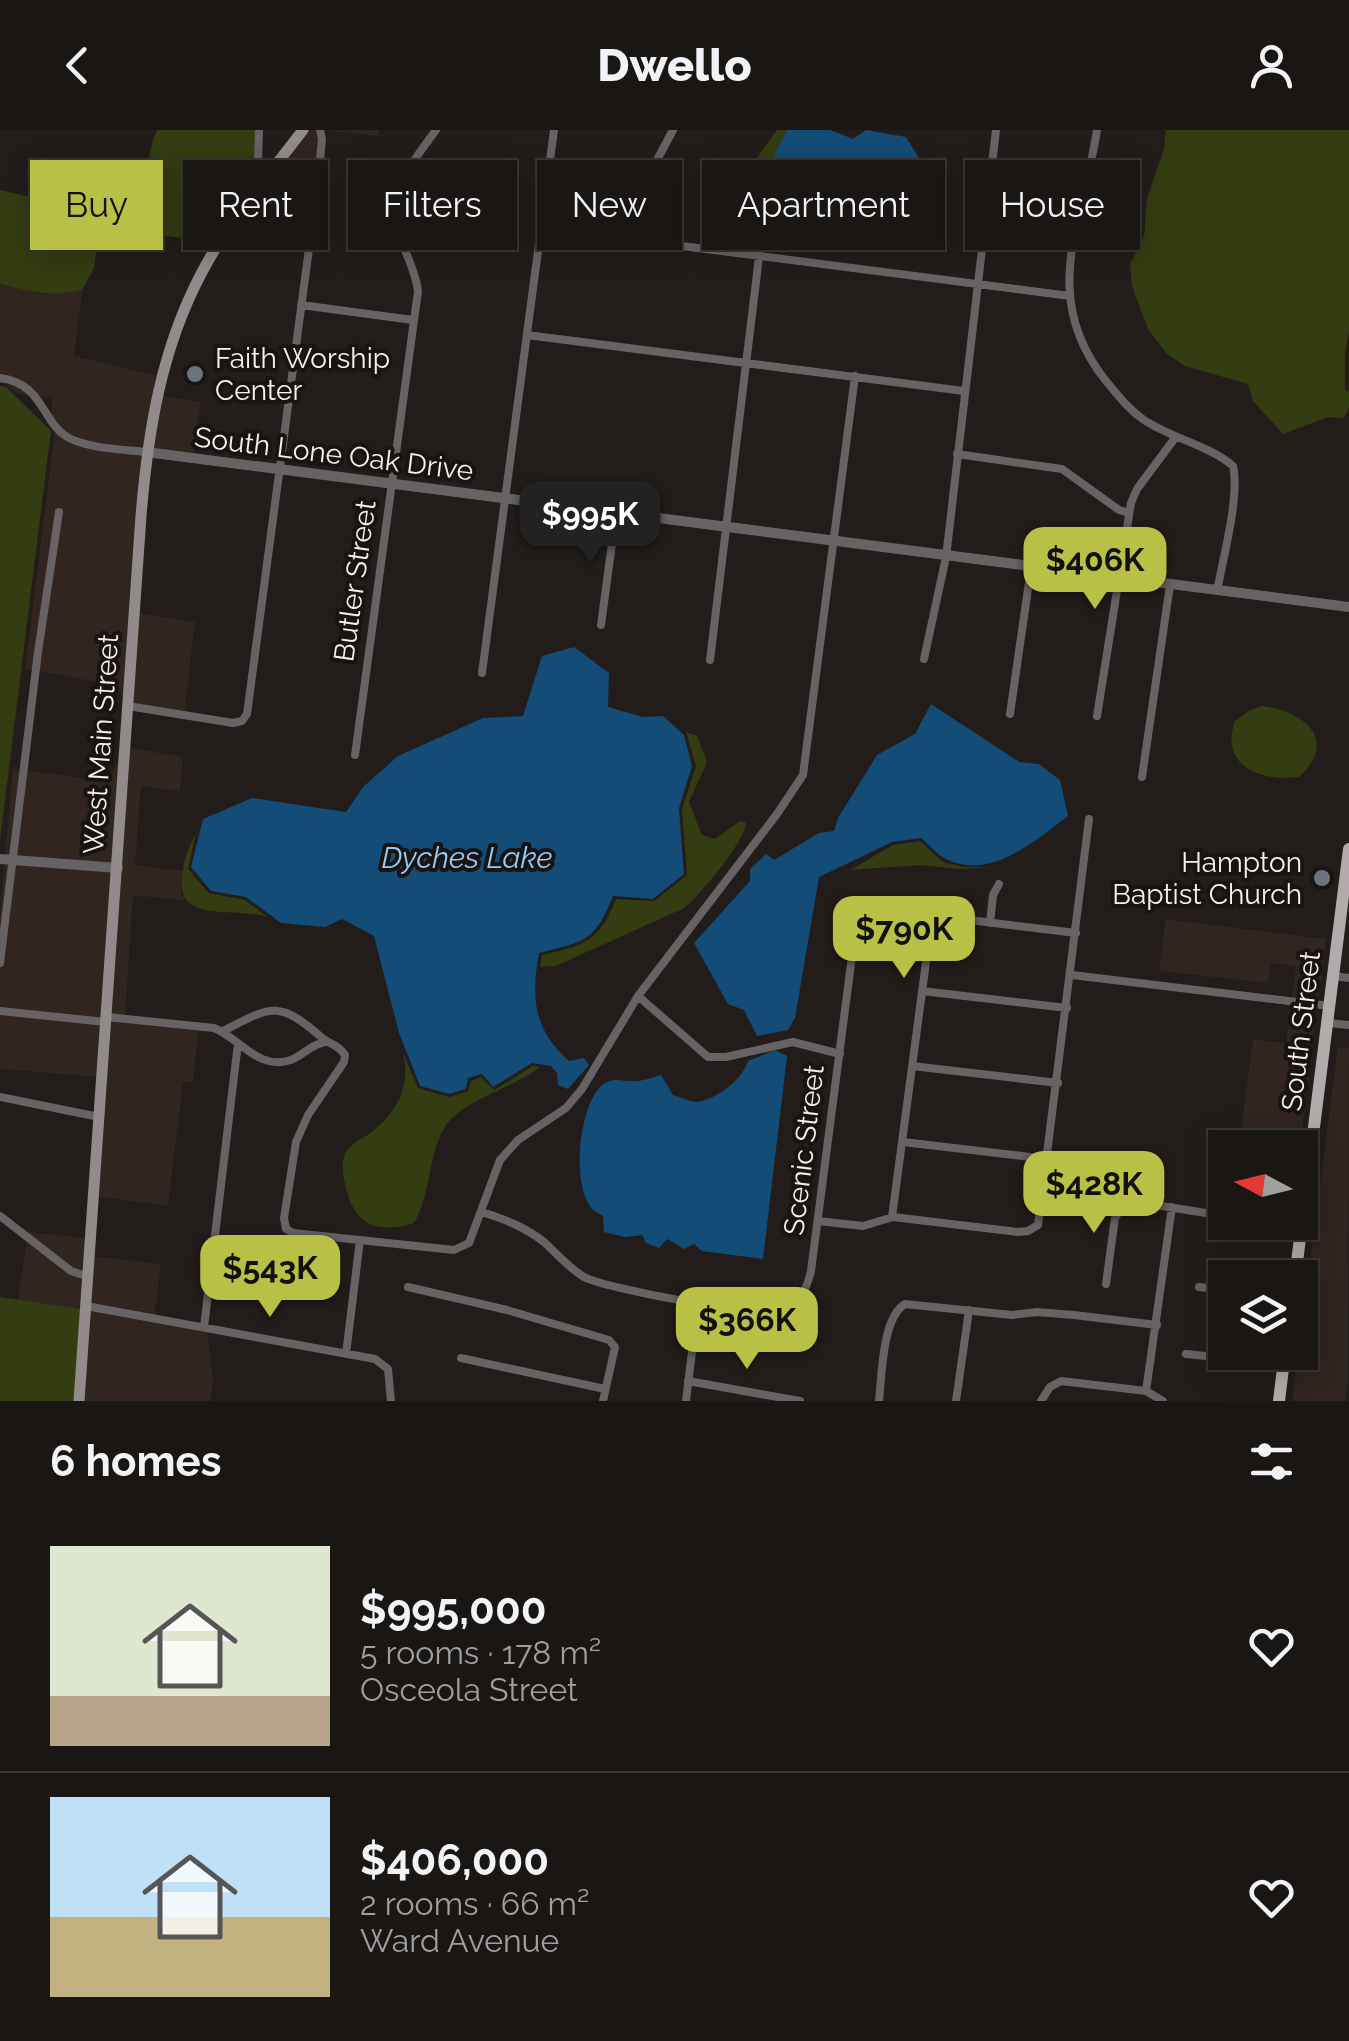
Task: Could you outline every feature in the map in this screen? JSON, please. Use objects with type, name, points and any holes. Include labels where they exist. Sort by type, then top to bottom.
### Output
[{"type":"main road","name":"West Main Street","points":[[280,160],[303,130]]},
{"type":"main road","name":"West Main Street","points":[[79,1401],[146,452],[154,406],[182,314],[217,250]]},
{"type":"main road","name":"South Street","points":[[1312,1130],[1349,849]]},
{"type":"main road","points":[[1279,1401],[1283,1370]]},
{"type":"street","points":[[258,160],[259,130]]},
{"type":"street","points":[[128,706],[233,722],[242,721],[247,714],[318,181],[320,130]]},
{"type":"street","name":"Butler Street","points":[[355,755],[417,284],[401,240],[396,203],[407,168],[436,130]]},
{"type":"street","points":[[550,160],[554,130]]},
{"type":"street","points":[[658,160],[673,130]]},
{"type":"street","points":[[924,658],[946,557],[996,130]]},
{"type":"street","points":[[1098,130],[1074,225],[1068,268],[1070,296],[1082,343],[1100,373],[1132,411],[1175,438],[1233,466],[1230,514],[1217,591]]},
{"type":"street","points":[[682,247],[1070,296]]},
{"type":"street","points":[[482,673],[539,250]]},
{"type":"street","points":[[710,660],[758,257]]},
{"type":"street","points":[[301,306],[413,320]]},
{"type":"street","points":[[527,336],[964,391]]},
{"type":"street","points":[[223,1032],[256,1013],[275,1009],[289,1012],[326,1042],[340,1047],[345,1059],[308,1115],[296,1142],[284,1226],[293,1233],[460,1248],[472,1239],[500,1160],[518,1140],[566,1108],[582,1089],[638,996],[803,775],[855,376]]},
{"type":"street","points":[[0,378],[27,389],[40,400],[58,430],[72,440],[146,452]]},
{"type":"street","points":[[1097,716],[1129,513],[1137,489],[1175,438]]},
{"type":"street","name":"South Lone Oak Drive","points":[[146,452],[1349,607]]},
{"type":"street","points":[[957,454],[1062,469],[1129,513]]},
{"type":"street","points":[[0,963],[6,859],[59,512]]},
{"type":"street","points":[[600,625],[616,514]]},
{"type":"street","points":[[1010,714],[1031,568]]},
{"type":"street","points":[[1142,777],[1170,585]]},
{"type":"street","points":[[818,1222],[863,1226],[892,1217],[1018,1232],[1033,1230],[1040,1221],[1089,819]]},
{"type":"street","points":[[6,859],[118,868]]},
{"type":"street","points":[[990,922],[993,895],[999,884]]},
{"type":"street","name":"Scenic Street","points":[[482,1212],[534,1235],[594,1282],[753,1311],[774,1312],[801,1296],[809,1281],[840,1054],[854,933],[852,901]]},
{"type":"street","points":[[892,1217],[934,922],[945,917],[1076,933]]},
{"type":"street","points":[[1072,975],[1330,1006]]},
{"type":"street","points":[[1334,976],[1349,978]]},
{"type":"street","points":[[922,991],[1067,1008]]},
{"type":"street","points":[[638,996],[708,1056],[726,1058],[793,1042],[840,1054]]},
{"type":"street","points":[[0,1011],[214,1028],[254,1056],[277,1062],[293,1059],[312,1045],[326,1042]]},
{"type":"street","points":[[1328,1023],[1349,1025]]},
{"type":"street","points":[[204,1327],[238,1043]]},
{"type":"street","points":[[912,1066],[1058,1084]]},
{"type":"street","points":[[0,1097],[99,1117]]},
{"type":"street","points":[[903,1142],[1047,1159]]},
{"type":"street","points":[[1106,1284],[1115,1218],[1122,1206],[1136,1202],[1208,1213]]},
{"type":"street","points":[[1146,1391],[1172,1207]]},
{"type":"street","points":[[0,1216],[71,1271],[89,1277]]},
{"type":"street","points":[[346,1354],[360,1240]]},
{"type":"street","points":[[408,1287],[609,1340],[614,1347],[603,1401]]},
{"type":"street","points":[[1199,1287],[1208,1288]]},
{"type":"street","points":[[686,1401],[698,1302]]},
{"type":"street","points":[[879,1401],[890,1322],[901,1306],[928,1304],[1157,1325]]},
{"type":"street","points":[[86,1306],[375,1359],[386,1365],[391,1401]]},
{"type":"street","points":[[956,1401],[969,1310]]},
{"type":"street","points":[[1186,1354],[1208,1355]]},
{"type":"street","points":[[460,1358],[605,1389]]},
{"type":"street","points":[[688,1381],[800,1401]]},
{"type":"street","points":[[1041,1401],[1058,1382],[1146,1391],[1163,1401]]},
{"type":"street","points":[[1105,1401],[1107,1388]]},
{"type":"shaded area","points":[[308,130],[324,130],[319,160],[287,160]]},
{"type":"shaded area","points":[[324,130],[379,130],[378,136]]},
{"type":"shaded area","points":[[0,284],[41,294],[83,289],[74,356],[157,376],[142,456],[125,701],[115,685],[25,669],[55,431],[51,426],[52,398],[18,394],[0,383]]},
{"type":"shaded area","points":[[161,396],[201,402],[193,455],[151,449]]},
{"type":"shaded area","points":[[139,613],[195,622],[184,715],[132,710]]},
{"type":"shaded area","points":[[130,748],[183,757],[180,791],[141,786],[135,865],[183,871],[181,894],[186,901],[133,895],[125,1017],[199,1028],[193,1082],[183,1082],[168,1206],[99,1197]]},
{"type":"shaded area","points":[[121,753],[114,864],[5,855],[13,769],[108,781]]},
{"type":"shaded area","points":[[5,863],[113,872],[98,1077],[0,1069],[0,916]]},
{"type":"shaded area","points":[[1165,919],[1326,939],[1302,1130],[1241,1130],[1253,1039],[1286,1043],[1296,966],[1271,963],[1268,983],[1159,971]]},
{"type":"shaded area","points":[[1338,1047],[1349,1048],[1345,1401],[1292,1401],[1296,1370],[1318,1370],[1318,1260],[1310,1260],[1313,1240],[1318,1240],[1318,1201]]},
{"type":"shaded area","points":[[28,1232],[87,1238],[82,1309],[18,1300]]},
{"type":"shaded area","points":[[94,1256],[161,1264],[154,1321],[207,1331],[213,1382],[211,1401],[84,1401]]},
{"type":"green space","points":[[157,130],[261,130],[259,160],[183,160],[183,238],[163,236],[163,160],[149,160]]},
{"type":"green space","points":[[777,130],[787,130],[775,160],[757,158]]},
{"type":"green space","points":[[1166,130],[1349,130],[1349,332],[1345,390],[1349,392],[1349,407],[1344,418],[1328,417],[1283,434],[1253,401],[1248,384],[1185,366],[1167,354],[1148,329],[1132,286],[1130,264],[1140,250],[1147,198],[1164,149]]},
{"type":"green space","points":[[0,190],[30,197],[30,250],[96,250],[94,268],[83,289],[52,294],[0,284]]},
{"type":"green space","points":[[0,386],[6,387],[51,431],[0,840]]},
{"type":"green space","points":[[1262,706],[1292,714],[1312,730],[1316,751],[1299,777],[1259,774],[1236,756],[1231,741],[1234,722]]},
{"type":"green space","points":[[686,732],[697,736],[707,762],[689,802],[702,835],[715,839],[740,821],[746,823],[738,842],[710,881],[684,908],[556,966],[540,967],[542,955],[580,944],[596,933],[616,899],[654,901],[687,875],[682,809],[696,766]]},
{"type":"green space","points":[[196,833],[188,869],[209,893],[245,900],[269,918],[213,911],[189,903],[183,893],[182,878],[186,855]]},
{"type":"green space","points":[[920,841],[943,862],[963,867],[996,867],[959,869],[920,865],[850,870],[893,845]]},
{"type":"green space","points":[[403,1053],[418,1088],[449,1097],[468,1091],[471,1081],[481,1077],[494,1090],[533,1066],[540,1067],[454,1116],[440,1137],[414,1223],[388,1228],[368,1223],[354,1209],[345,1184],[343,1161],[350,1148],[379,1126],[400,1098],[405,1077]]},
{"type":"green space","points":[[0,1297],[82,1309],[75,1401],[0,1401]]},
{"type":"water","points":[[787,130],[830,130],[853,139],[866,130],[906,137],[920,160],[774,160]]},
{"type":"water","name":"Dyches Lake","points":[[574,647],[609,673],[608,707],[643,717],[663,716],[684,735],[692,766],[679,808],[684,874],[653,899],[613,896],[600,923],[586,938],[539,953],[535,999],[542,1025],[569,1061],[584,1058],[589,1065],[568,1089],[558,1085],[557,1073],[551,1066],[532,1063],[493,1087],[482,1074],[468,1078],[466,1089],[449,1094],[420,1086],[399,1033],[374,936],[342,919],[325,927],[281,923],[246,897],[211,891],[191,867],[203,819],[252,798],[346,812],[363,787],[398,756],[483,718],[523,716],[542,656]]},
{"type":"water","points":[[931,704],[1019,762],[1039,764],[1060,780],[1068,816],[995,862],[963,864],[943,857],[921,838],[892,842],[819,877],[795,1018],[788,1030],[757,1036],[744,1010],[728,1004],[694,943],[750,881],[750,869],[766,854],[774,860],[819,833],[834,831],[877,755],[915,734]]},
{"type":"water","points":[[775,1050],[787,1056],[763,1259],[702,1251],[694,1244],[684,1249],[667,1239],[659,1248],[646,1243],[642,1235],[625,1237],[604,1232],[603,1216],[591,1208],[584,1195],[580,1163],[587,1110],[601,1086],[610,1081],[638,1081],[661,1075],[673,1095],[697,1102],[728,1088],[748,1061]]},
{"type":"place","name":"Faith Worship Center","points":[[195,374]]},
{"type":"place","name":"Hampton Baptist Church","points":[[1322,878]]}]
